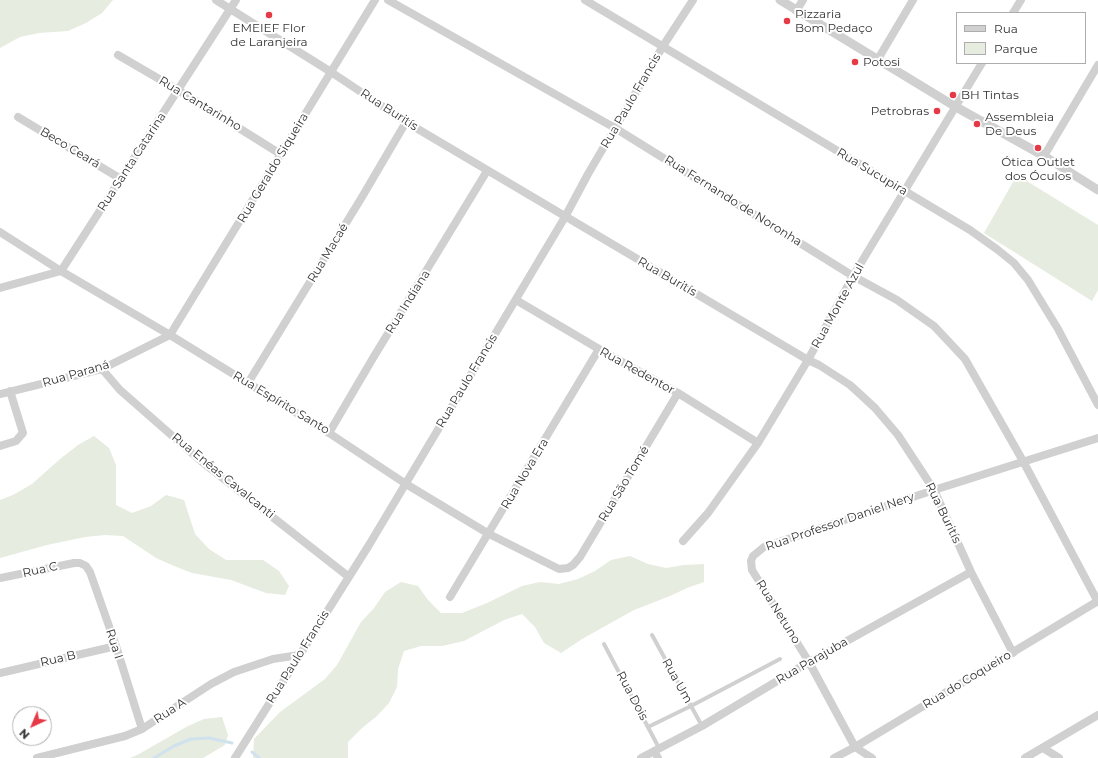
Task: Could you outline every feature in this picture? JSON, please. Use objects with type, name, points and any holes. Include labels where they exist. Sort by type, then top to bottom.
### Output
[{"type":"street","name":"Rua Buritís","points":[[216,0],[331,72],[406,122],[850,385],[875,408],[898,435],[934,490],[971,572],[1013,653]]},
{"type":"street","name":"Rua Santa Catarina","points":[[61,271],[236,0]]},
{"type":"street","name":"Rua Geraldo Siqueira","points":[[170,336],[282,155],[375,0]]},
{"type":"street","name":"Rua Fernando de Noronha","points":[[388,0],[615,128],[853,276],[897,300],[934,326],[965,359],[1023,461],[1098,602]]},
{"type":"street","name":"Rua Sucupira","points":[[585,0],[970,230],[1014,263],[1028,280],[1098,405]]},
{"type":"street","name":"Rua Paulo Francis","points":[[235,758],[406,484],[565,217],[588,174],[663,46],[693,0]]},
{"type":"street","points":[[780,0],[956,107],[1044,156],[1098,190]]},
{"type":"street","points":[[796,11],[803,0]]},
{"type":"street","points":[[878,59],[913,0]]},
{"type":"street","points":[[1014,12],[1021,0]]},
{"type":"street","name":"Rua Cantarinho","points":[[118,55],[178,90],[282,155]]},
{"type":"street","name":"Rua Monte Azul","points":[[683,541],[708,513],[758,443],[808,360],[853,276],[981,64]]},
{"type":"street","points":[[1044,156],[1098,65]]},
{"type":"street","name":"Beco Ceará","points":[[18,117],[121,179]]},
{"type":"street","name":"Rua Macaé","points":[[248,383],[406,122]]},
{"type":"street","name":"Rua Indiana","points":[[330,433],[373,358],[487,171]]},
{"type":"street","name":"Rua Espírito Santo","points":[[0,232],[61,271],[330,433],[406,484],[489,534],[555,567],[563,569]]},
{"type":"street","points":[[0,288],[61,271]]},
{"type":"street","name":"Rua Redentor","points":[[516,300],[598,349],[678,393],[758,443]]},
{"type":"street","name":"Rua Paraná","points":[[0,394],[102,369],[170,336]]},
{"type":"street","name":"Rua Nova Era","points":[[450,598],[598,349]]},
{"type":"street","name":"Rua Enéas Cavalcanti","points":[[102,369],[120,390],[201,461],[348,577]]},
{"type":"street","points":[[0,446],[16,441],[23,432],[10,391]]},
{"type":"street","name":"Rua São Tomé","points":[[563,569],[573,565],[580,557],[678,393]]},
{"type":"street","name":"Rua Professor Daniel Nery","points":[[750,564],[754,556],[764,548],[934,490],[1098,438]]},
{"type":"street","name":"Rua C","points":[[0,578],[80,563]]},
{"type":"street","name":"Rua I","points":[[80,563],[85,564],[88,568],[116,646],[142,730]]},
{"type":"street","name":"Rua Netuno","points":[[750,564],[752,570],[809,662],[855,747],[872,758]]},
{"type":"street","name":"Rua Parajuba","points":[[641,758],[657,752],[809,662],[971,572]]},
{"type":"street","name":"Rua do Coqueiro","points":[[834,758],[855,747],[1098,602]]},
{"type":"street","name":"Rua B","points":[[0,673],[116,646]]},
{"type":"street","name":"Rua A","points":[[37,758],[125,736],[142,730],[211,684],[234,672],[273,659],[299,654]]},
{"type":"street","points":[[1025,758],[1098,715]]},
{"type":"street","points":[[1043,748],[1059,758]]},
{"type":"lane","name":"Rua Um","points":[[652,635],[702,726]]},
{"type":"lane","name":"Rua Dois","points":[[604,644],[648,727],[657,752]]},
{"type":"lane","points":[[648,727],[780,659]]},
{"type":"green space","points":[[0,0],[113,0],[102,13],[86,23],[68,31],[39,33],[20,37],[0,48]]},
{"type":"green space","points":[[1017,175],[1098,225],[1098,290],[1092,301],[984,233]]},
{"type":"green space","points":[[94,436],[109,448],[116,465],[116,505],[132,513],[151,506],[166,495],[184,500],[195,534],[209,549],[226,560],[263,560],[279,571],[289,586],[285,595],[266,593],[231,580],[192,573],[156,558],[123,536],[105,535],[85,537],[47,545],[0,558],[0,500],[13,495],[32,484],[78,445]]},
{"type":"green space","points":[[630,556],[648,564],[666,568],[704,564],[704,582],[634,610],[582,639],[561,653],[544,643],[535,627],[522,614],[504,620],[464,641],[442,646],[421,646],[404,651],[398,669],[397,687],[389,703],[348,742],[348,758],[253,758],[254,739],[280,712],[325,679],[337,665],[361,622],[374,608],[385,592],[401,582],[418,586],[428,600],[441,613],[462,613],[522,586],[540,582],[559,584],[578,579],[595,571],[611,560]]},
{"type":"green space","points":[[222,717],[228,735],[225,745],[203,758],[130,758],[188,726],[204,719]]},
{"type":"waterway","points":[[154,758],[174,746],[191,739],[209,738],[232,743]]},
{"type":"waterway","points":[[252,752],[259,758]]},
{"type":"place","name":"EMEIEF Flor de Laranjeira","points":[[269,15]]},
{"type":"place","name":"Pizzaria Bom Pedaço","points":[[787,21]]},
{"type":"place","name":"Potosi","points":[[855,62]]},
{"type":"place","name":"BH Tintas","points":[[953,95]]},
{"type":"place","name":"Petrobras","points":[[937,111]]},
{"type":"place","name":"Assembleia De Deus","points":[[977,124]]},
{"type":"place","name":"Ótica Outlet dos Óculos","points":[[1038,148]]}]
